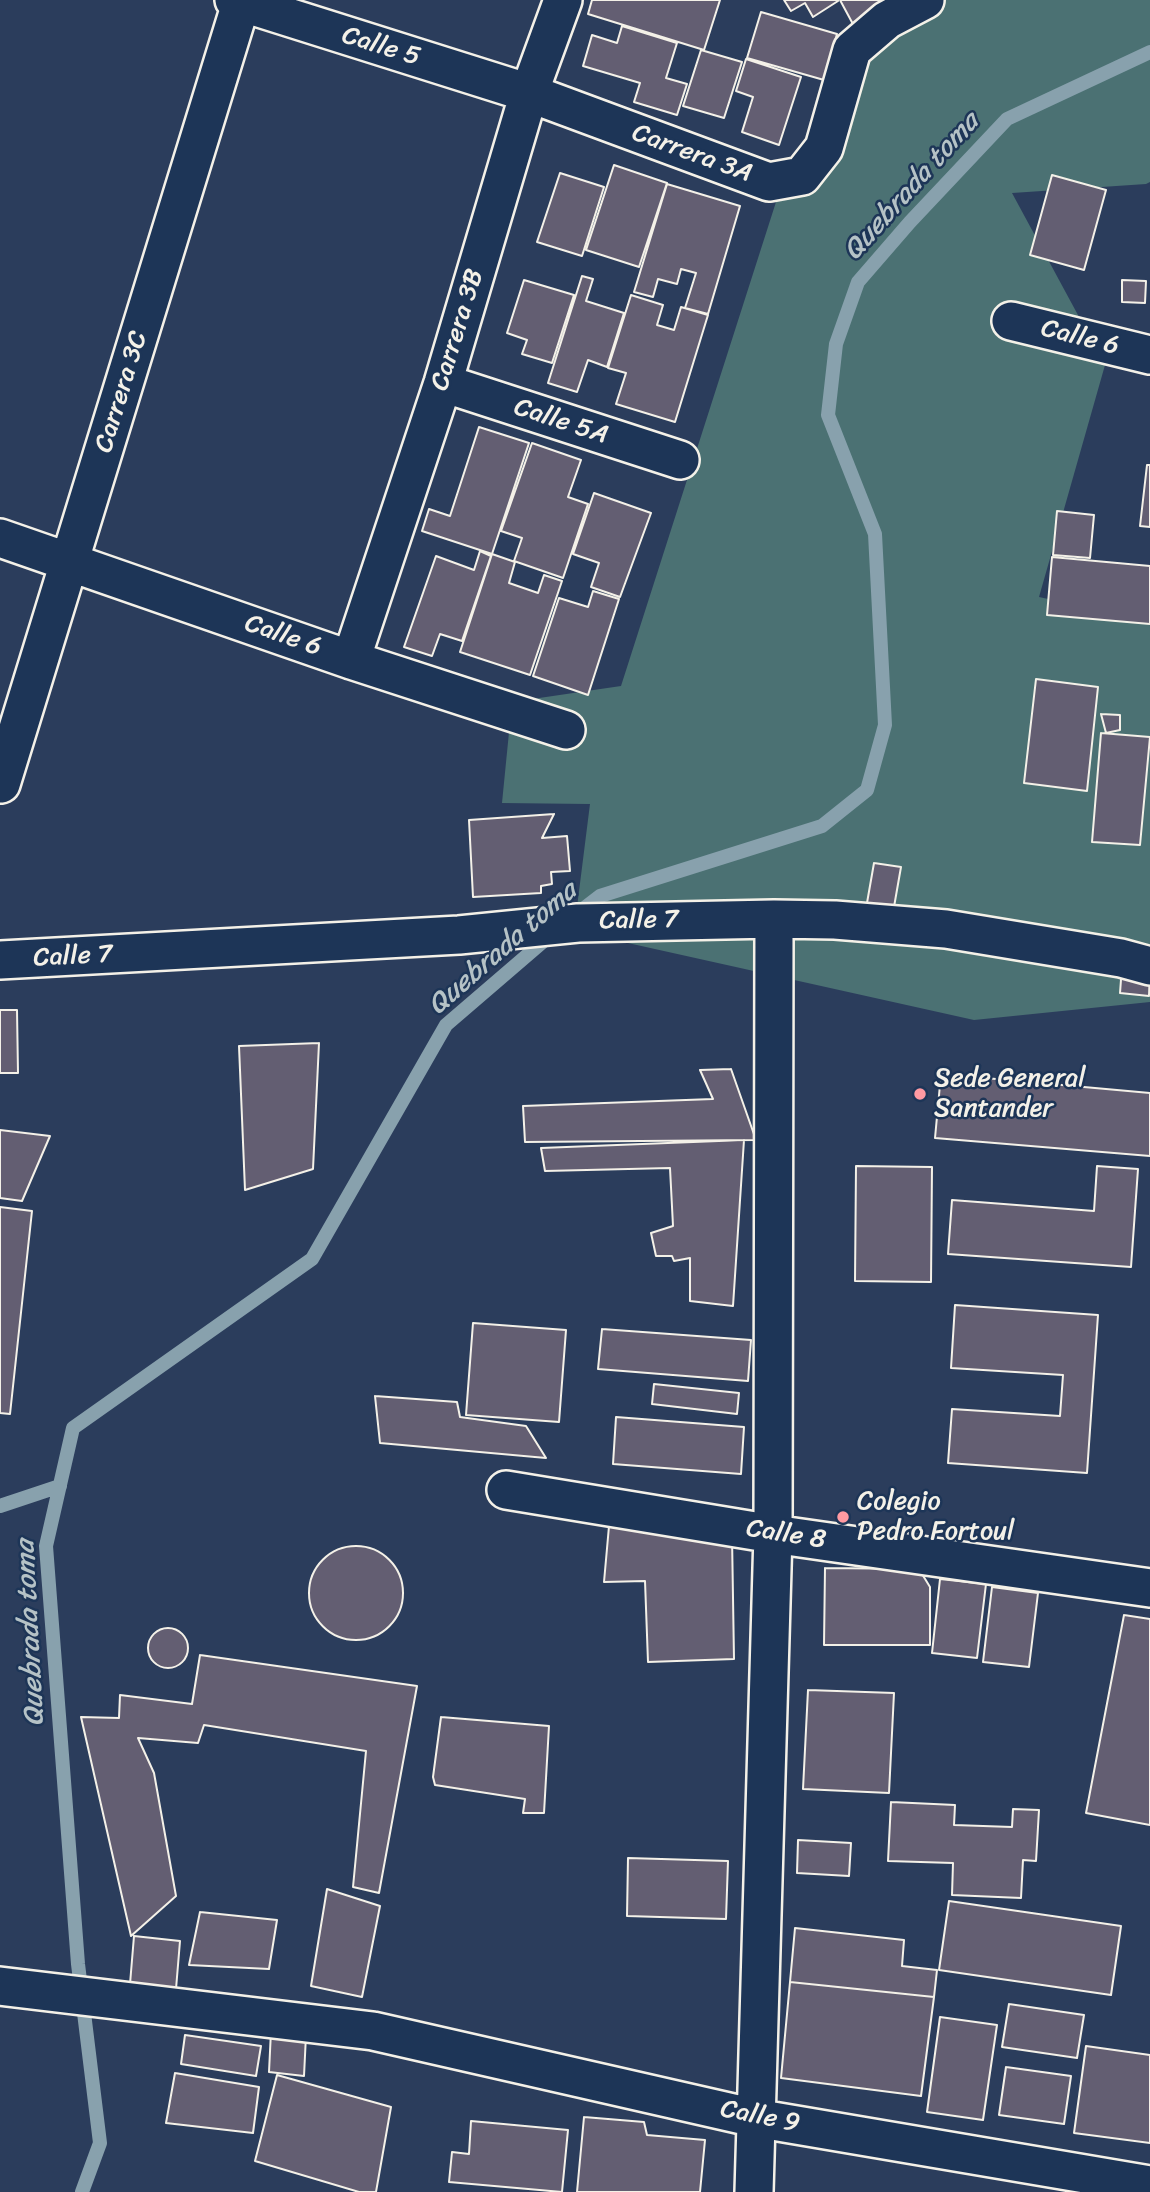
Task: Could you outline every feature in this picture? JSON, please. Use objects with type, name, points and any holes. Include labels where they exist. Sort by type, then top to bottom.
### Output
[{"type":"street","name":"Carrera 3B","points":[[351,660],[443,383],[529,93],[562,0]]},
{"type":"street","name":"Carrera 3A","points":[[529,93],[769,182],[802,176],[824,148],[852,50],[887,20],[925,0]]},
{"type":"street","name":"Calle 5","points":[[239,1],[529,93]]},
{"type":"street","name":"Carrera 3C","points":[[1,784],[239,1]]},
{"type":"street","name":"Calle 6","points":[[1011,321],[1150,355]]},
{"type":"street","name":"Calle 5A","points":[[443,383],[680,460]]},
{"type":"street","name":"Calle 6","points":[[0,538],[351,660],[566,730]]},
{"type":"street","name":"Calle 7","points":[[0,960],[459,934],[578,923],[774,919],[835,920],[946,929],[1121,958],[1150,966]]},
{"type":"street","points":[[754,2192],[773,1534],[774,919]]},
{"type":"street","name":"Calle 8","points":[[506,1490],[773,1534],[1150,1588]]},
{"type":"street","name":"Calle 9","points":[[0,1986],[373,2031],[755,2118],[1150,2185]]},
{"type":"green space","points":[[929,0],[1150,0],[1150,182],[1012,193],[1105,365],[1039,597],[1150,621],[1150,1002],[974,1020],[574,931],[590,804],[502,803],[512,702],[621,686],[776,202],[875,36]]},
{"type":"building","points":[[592,0],[720,0],[704,50],[588,14]]},
{"type":"building","points":[[784,0],[838,1],[813,17],[805,3],[791,11]]},
{"type":"building","points":[[840,0],[900,0],[854,26]]},
{"type":"building","points":[[761,12],[837,34],[824,80],[747,58]]},
{"type":"building","points":[[622,26],[677,43],[666,78],[687,84],[677,115],[634,102],[640,83],[583,66],[592,35],[617,43]]},
{"type":"building","points":[[701,50],[742,62],[724,118],[683,106]]},
{"type":"building","points":[[746,59],[801,77],[779,145],[742,132],[753,97],[736,91]]},
{"type":"building","points":[[614,165],[667,183],[639,267],[586,250]]},
{"type":"building","points":[[560,173],[604,187],[582,256],[537,242]]},
{"type":"building","points":[[1052,175],[1106,190],[1084,270],[1030,255]]},
{"type":"building","points":[[667,184],[740,206],[708,314],[685,308],[696,273],[681,269],[677,284],[658,279],[653,297],[634,292]]},
{"type":"building","points":[[582,276],[593,279],[586,301],[624,313],[607,367],[588,360],[577,392],[548,383]]},
{"type":"building","points":[[524,280],[574,295],[552,363],[522,354],[527,340],[507,333]]},
{"type":"building","points":[[1122,280],[1146,281],[1145,303],[1122,302]]},
{"type":"building","points":[[631,295],[663,305],[657,325],[674,330],[681,307],[708,315],[675,422],[616,404],[626,373],[608,368]]},
{"type":"building","points":[[479,427],[529,443],[492,554],[422,531],[429,509],[450,516]]},
{"type":"building","points":[[532,443],[581,460],[568,497],[588,504],[563,578],[514,561],[522,538],[501,531]]},
{"type":"building","points":[[1147,465],[1150,465],[1150,527],[1140,526]]},
{"type":"building","points":[[594,493],[651,513],[620,597],[591,587],[599,563],[573,554]]},
{"type":"building","points":[[1057,511],[1094,515],[1090,558],[1053,555]]},
{"type":"building","points":[[480,551],[491,556],[462,641],[440,634],[432,656],[404,647],[436,556],[474,570]]},
{"type":"building","points":[[492,554],[515,562],[509,583],[538,593],[544,575],[562,581],[530,675],[460,652]]},
{"type":"building","points":[[1052,557],[1150,566],[1150,624],[1047,615]]},
{"type":"building","points":[[593,591],[619,599],[588,695],[533,676],[559,598],[588,607]]},
{"type":"building","points":[[1036,679],[1098,687],[1087,791],[1024,783]]},
{"type":"building","points":[[1101,714],[1120,715],[1120,730],[1106,733]]},
{"type":"building","points":[[1101,733],[1150,737],[1140,845],[1092,842]]},
{"type":"building","points":[[554,814],[542,838],[567,836],[570,871],[551,872],[552,884],[541,886],[541,893],[473,897],[469,820]]},
{"type":"building","points":[[874,863],[901,867],[891,924],[864,920]]},
{"type":"building","points":[[1122,966],[1150,969],[1149,996],[1120,993]]},
{"type":"building","points":[[0,1010],[17,1010],[18,1073],[0,1073]]},
{"type":"building","points":[[319,1043],[313,1169],[245,1190],[239,1046]]},
{"type":"building","points":[[731,1069],[756,1140],[525,1142],[523,1106],[713,1099],[700,1070]]},
{"type":"building","points":[[941,1074],[1150,1093],[1150,1156],[935,1138]]},
{"type":"building","points":[[0,1130],[50,1136],[22,1201],[0,1198]]},
{"type":"building","points":[[744,1140],[733,1306],[690,1301],[690,1258],[674,1261],[672,1256],[656,1256],[651,1233],[673,1226],[670,1168],[545,1171],[541,1148]]},
{"type":"building","points":[[856,1166],[932,1167],[931,1282],[855,1281]]},
{"type":"building","points":[[1097,1166],[1138,1169],[1131,1267],[948,1254],[952,1200],[1094,1211]]},
{"type":"building","points":[[0,1207],[32,1211],[10,1414],[0,1413]]},
{"type":"building","points":[[955,1305],[1098,1315],[1087,1473],[948,1463],[952,1409],[1060,1416],[1063,1375],[951,1368]]},
{"type":"building","points":[[473,1323],[566,1330],[559,1422],[466,1415]]},
{"type":"building","points":[[602,1329],[751,1340],[748,1381],[598,1369]]},
{"type":"building","points":[[654,1384],[739,1393],[737,1414],[652,1404]]},
{"type":"building","points":[[375,1396],[457,1402],[460,1417],[526,1426],[546,1458],[380,1443]]},
{"type":"building","points":[[616,1417],[744,1427],[741,1474],[613,1464]]},
{"type":"building","points":[[609,1526],[732,1536],[734,1659],[648,1662],[645,1581],[604,1582]]},
{"type":"building","points":[[356,1546],[374,1550],[389,1560],[399,1575],[403,1593],[399,1611],[389,1626],[374,1636],[356,1640],[338,1636],[323,1626],[313,1611],[309,1593],[313,1575],[323,1560],[338,1550]]},
{"type":"building","points":[[825,1568],[919,1569],[930,1587],[930,1645],[824,1645]]},
{"type":"building","points":[[940,1579],[986,1584],[977,1658],[932,1653]]},
{"type":"building","points":[[992,1587],[1038,1593],[1029,1667],[983,1662]]},
{"type":"building","points":[[1124,1615],[1150,1619],[1150,1825],[1086,1813]]},
{"type":"building","points":[[168,1628],[182,1634],[188,1648],[182,1662],[168,1668],[154,1662],[148,1648],[154,1634]]},
{"type":"building","points":[[200,1655],[417,1686],[379,1893],[353,1887],[366,1751],[204,1725],[198,1743],[138,1738],[154,1773],[176,1896],[131,1936],[81,1717],[119,1718],[120,1695],[192,1704]]},
{"type":"building","points":[[808,1690],[894,1693],[889,1793],[803,1789]]},
{"type":"building","points":[[441,1717],[549,1726],[544,1813],[523,1813],[525,1799],[435,1785],[433,1777]]},
{"type":"building","points":[[891,1802],[955,1805],[954,1825],[1012,1827],[1013,1809],[1039,1810],[1036,1861],[1023,1860],[1021,1898],[952,1895],[953,1863],[888,1861]]},
{"type":"building","points":[[798,1840],[851,1843],[849,1876],[797,1873]]},
{"type":"building","points":[[628,1858],[728,1861],[726,1919],[627,1916]]},
{"type":"building","points":[[327,1889],[380,1906],[362,1997],[311,1986]]},
{"type":"building","points":[[949,1901],[1121,1926],[1111,1995],[939,1970]]},
{"type":"building","points":[[200,1912],[277,1920],[269,1969],[189,1965]]},
{"type":"building","points":[[795,1928],[904,1940],[902,1966],[937,1970],[934,1997],[790,1982]]},
{"type":"building","points":[[134,1936],[180,1941],[176,1989],[130,1984]]},
{"type":"building","points":[[790,1982],[934,1997],[921,2096],[781,2078]]},
{"type":"building","points":[[1009,2004],[1084,2015],[1077,2058],[1002,2047]]},
{"type":"building","points":[[940,2017],[997,2025],[983,2120],[927,2112]]},
{"type":"building","points":[[271,2031],[306,2035],[304,2076],[269,2072]]},
{"type":"building","points":[[185,2035],[261,2046],[256,2076],[181,2064]]},
{"type":"building","points":[[1086,2046],[1150,2055],[1150,2143],[1074,2133]]},
{"type":"building","points":[[1006,2067],[1071,2076],[1064,2124],[999,2115]]},
{"type":"building","points":[[175,2073],[259,2087],[253,2133],[166,2123]]},
{"type":"building","points":[[277,2075],[391,2107],[376,2192],[359,2192],[255,2161]]},
{"type":"building","points":[[584,2117],[644,2122],[647,2135],[705,2140],[700,2192],[577,2192]]},
{"type":"building","points":[[471,2121],[568,2130],[562,2192],[449,2182],[452,2152],[469,2154]]},
{"type":"waterway","name":"Quebrada toma","points":[[574,916],[600,896],[822,826],[867,790],[885,725],[875,534],[828,415],[836,344],[858,282],[910,222],[1007,119],[1150,52]]},
{"type":"waterway","name":"Quebrada toma","points":[[82,2192],[100,2143],[78,1964],[46,1546],[73,1428],[312,1259],[446,1025],[553,933]]},
{"type":"waterway","points":[[0,1506],[60,1486]]},
{"type":"place","name":"Sede General Santander","points":[[920,1094]]},
{"type":"place","name":"Colegio Pedro Fortoul","points":[[843,1517]]}]
